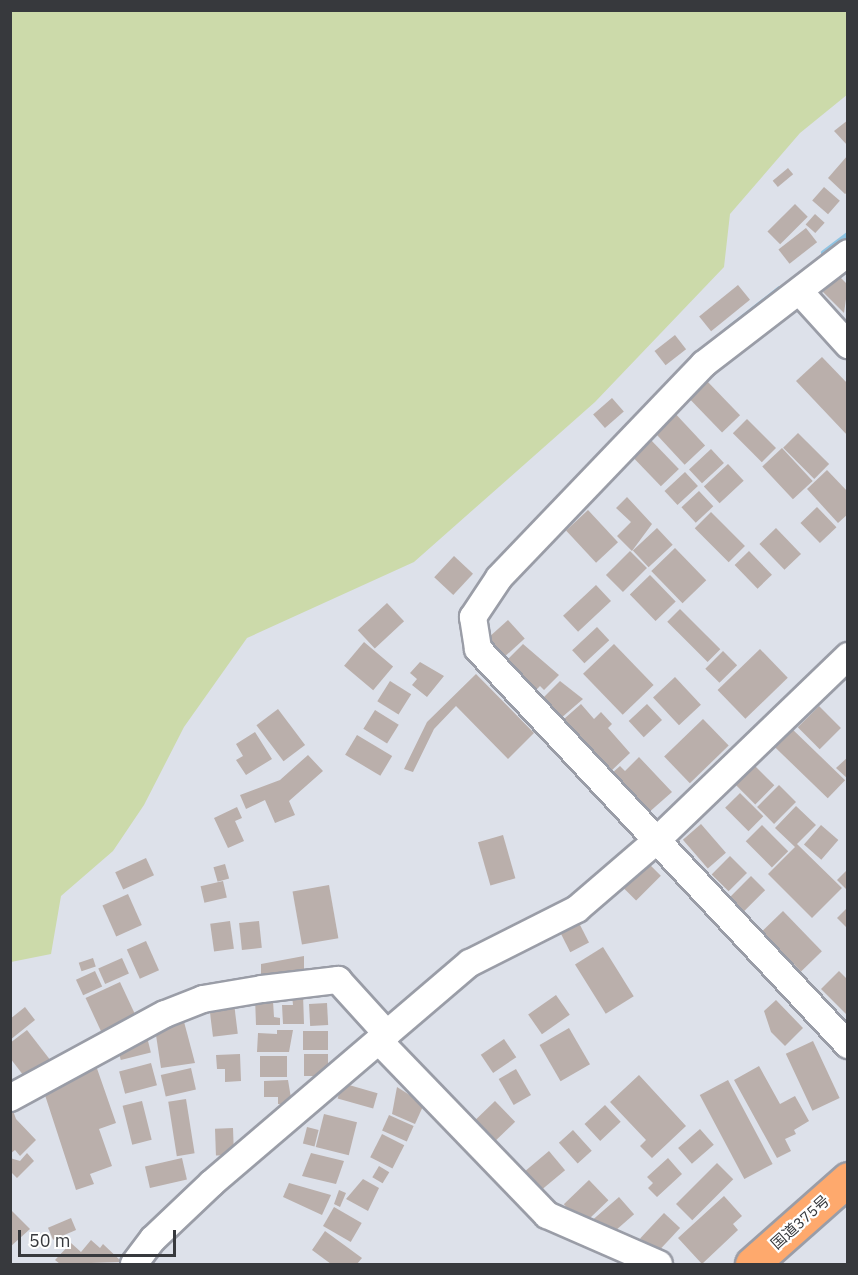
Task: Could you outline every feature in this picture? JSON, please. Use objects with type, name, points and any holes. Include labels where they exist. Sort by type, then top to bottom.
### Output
[{"type":"highway","name":"国道375号","points":[[752,1264],[848,1179]]},
{"type":"street","points":[[848,253],[704,364],[640,426],[568,511],[499,578],[473,617],[478,649],[848,1045]]},
{"type":"street","points":[[800,292],[848,345]]},
{"type":"street","points":[[134,1264],[153,1239],[212,1183],[470,963],[577,909],[656,841],[848,656]]},
{"type":"street","points":[[10,1098],[119,1036],[202,999],[338,980],[383,1038],[547,1215],[659,1264]]},
{"type":"green space","points":[[11,10],[847,11],[848,94],[800,133],[730,214],[724,267],[595,402],[414,562],[247,638],[184,727],[144,805],[113,851],[61,896],[51,954],[11,962]]},
{"type":"building","points":[[848,120],[848,146],[834,131]]},
{"type":"building","points":[[848,155],[848,192],[845,194],[828,178]]},
{"type":"building","points":[[788,168],[793,174],[778,187],[773,181]]},
{"type":"building","points":[[824,187],[840,201],[828,214],[812,201]]},
{"type":"building","points":[[795,204],[808,217],[780,244],[767,232]]},
{"type":"building","points":[[815,214],[825,223],[815,233],[806,224]]},
{"type":"building","points":[[806,228],[817,242],[790,264],[778,250]]},
{"type":"building","points":[[840,277],[848,285],[844,313],[823,292]]},
{"type":"building","points":[[738,285],[750,300],[711,331],[699,316]]},
{"type":"building","points":[[675,335],[686,349],[666,365],[655,351]]},
{"type":"building","points":[[822,357],[848,384],[848,436],[796,381]]},
{"type":"building","points":[[706,380],[740,415],[722,433],[688,397]]},
{"type":"building","points":[[612,398],[624,412],[605,428],[593,414]]},
{"type":"building","points":[[671,409],[705,446],[685,465],[651,428]]},
{"type":"building","points":[[747,419],[776,448],[762,462],[733,433]]},
{"type":"building","points":[[798,433],[829,464],[814,479],[783,448]]},
{"type":"building","points":[[649,438],[679,469],[661,486],[631,455]]},
{"type":"building","points":[[782,448],[813,481],[793,499],[762,466]]},
{"type":"building","points":[[711,449],[724,463],[702,483],[689,469]]},
{"type":"building","points":[[728,464],[744,481],[720,503],[704,487]]},
{"type":"building","points":[[827,470],[848,492],[848,514],[838,523],[807,489]]},
{"type":"building","points":[[685,472],[698,486],[677,505],[665,491]]},
{"type":"building","points":[[699,491],[713,506],[696,523],[681,507]]},
{"type":"building","points":[[627,497],[652,524],[632,551],[617,536],[631,522],[616,508]]},
{"type":"building","points":[[817,507],[836,527],[820,543],[800,523]]},
{"type":"building","points":[[588,510],[618,542],[596,563],[566,530]]},
{"type":"building","points":[[711,512],[745,546],[729,562],[695,528]]},
{"type":"building","points":[[657,528],[673,545],[649,567],[633,551]]},
{"type":"building","points":[[776,528],[801,554],[784,570],[759,544]]},
{"type":"building","points":[[675,548],[706,580],[683,603],[651,571]]},
{"type":"building","points":[[630,551],[647,568],[623,592],[606,575]]},
{"type":"building","points":[[749,551],[772,575],[758,589],[735,565]]},
{"type":"building","points":[[454,556],[473,574],[453,595],[434,577]]},
{"type":"building","points":[[650,575],[676,602],[656,621],[630,594]]},
{"type":"building","points":[[596,585],[611,601],[578,632],[563,616]]},
{"type":"building","points":[[387,603],[404,621],[375,649],[358,630]]},
{"type":"building","points":[[680,609],[720,649],[708,662],[667,622]]},
{"type":"building","points":[[508,620],[525,639],[504,657],[487,639]]},
{"type":"building","points":[[597,627],[609,640],[584,663],[572,650]]},
{"type":"building","points":[[364,642],[393,666],[373,690],[344,666]]},
{"type":"building","points":[[523,644],[559,675],[544,690],[540,686],[534,692],[507,660]]},
{"type":"building","points":[[614,644],[654,685],[623,715],[583,674]]},
{"type":"building","points":[[760,649],[788,678],[745,719],[718,690]]},
{"type":"building","points":[[723,651],[737,665],[719,683],[705,669]]},
{"type":"building","points":[[420,662],[444,676],[427,697],[412,685],[417,679],[410,673]]},
{"type":"building","points":[[476,674],[534,733],[508,759],[456,706],[434,729],[413,772],[404,769],[427,722]]},
{"type":"building","points":[[675,677],[701,705],[679,725],[653,697]]},
{"type":"building","points":[[390,681],[411,694],[398,715],[377,701]]},
{"type":"building","points":[[560,681],[583,699],[560,719],[541,700]]},
{"type":"building","points":[[581,704],[594,719],[601,712],[612,724],[608,728],[630,753],[609,773],[564,719]]},
{"type":"building","points":[[647,704],[662,720],[644,737],[629,721]]},
{"type":"building","points":[[819,706],[841,728],[820,749],[798,727]]},
{"type":"building","points":[[278,709],[305,745],[284,761],[256,725]]},
{"type":"building","points":[[375,710],[399,725],[387,743],[363,729]]},
{"type":"building","points":[[703,719],[729,746],[690,783],[664,757]]},
{"type":"building","points":[[789,726],[845,780],[828,798],[772,744]]},
{"type":"building","points":[[255,732],[272,759],[246,775],[236,760],[243,756],[236,744]]},
{"type":"building","points":[[357,735],[392,756],[380,776],[345,755]]},
{"type":"building","points":[[308,755],[323,771],[289,801],[295,815],[275,823],[265,800],[246,809],[240,795],[280,780]]},
{"type":"building","points":[[639,757],[672,792],[647,814],[611,774],[620,766],[625,771]]},
{"type":"building","points":[[848,757],[848,779],[836,768]]},
{"type":"building","points":[[751,762],[774,785],[755,804],[732,781]]},
{"type":"building","points":[[779,785],[796,802],[774,824],[757,807]]},
{"type":"building","points":[[740,793],[763,816],[748,831],[725,808]]},
{"type":"building","points":[[796,806],[816,825],[797,844],[842,888],[812,918],[768,874],[795,847],[775,828]]},
{"type":"building","points":[[237,807],[242,818],[235,821],[244,841],[228,848],[214,818]]},
{"type":"building","points":[[701,824],[726,853],[708,868],[683,840]]},
{"type":"building","points":[[762,825],[788,851],[772,867],[746,841]]},
{"type":"building","points":[[821,825],[838,840],[821,860],[804,845]]},
{"type":"building","points":[[503,835],[515,878],[490,885],[478,842]]},
{"type":"building","points":[[730,856],[747,873],[729,891],[712,874]]},
{"type":"building","points":[[146,858],[154,875],[123,890],[115,872]]},
{"type":"building","points":[[646,861],[661,876],[636,901],[621,886]]},
{"type":"building","points":[[225,864],[229,878],[218,882],[213,867]]},
{"type":"building","points":[[848,869],[848,891],[837,880]]},
{"type":"building","points":[[751,876],[765,890],[743,912],[729,898]]},
{"type":"building","points":[[223,881],[227,898],[204,903],[201,886]]},
{"type":"building","points":[[329,885],[338,938],[302,945],[293,891]]},
{"type":"building","points":[[128,894],[142,925],[116,936],[102,905]]},
{"type":"building","points":[[848,907],[848,929],[837,918]]},
{"type":"building","points":[[783,911],[822,951],[801,971],[762,931]]},
{"type":"building","points":[[230,921],[234,949],[214,952],[210,924]]},
{"type":"building","points":[[259,921],[262,948],[242,950],[239,923]]},
{"type":"building","points":[[579,923],[589,943],[570,952],[560,933]]},
{"type":"building","points":[[146,941],[159,970],[140,979],[127,950]]},
{"type":"building","points":[[603,947],[634,996],[606,1014],[575,964]]},
{"type":"building","points":[[304,956],[304,974],[261,981],[261,964]]},
{"type":"building","points":[[93,958],[96,967],[82,971],[79,963]]},
{"type":"building","points":[[122,958],[129,974],[105,984],[98,969]]},
{"type":"building","points":[[95,971],[102,986],[83,995],[76,980]]},
{"type":"building","points":[[839,971],[848,980],[848,1016],[821,989]]},
{"type":"building","points":[[120,982],[138,1021],[104,1037],[86,998]]},
{"type":"building","points":[[303,994],[304,1024],[283,1024],[282,1005],[293,1005],[292,995]]},
{"type":"building","points":[[556,995],[570,1015],[542,1034],[528,1015]]},
{"type":"building","points":[[255,997],[273,1001],[274,1017],[280,1018],[280,1025],[256,1025]]},
{"type":"building","points":[[776,1000],[803,1028],[785,1046],[771,1032],[764,1011]]},
{"type":"building","points":[[234,1003],[238,1034],[213,1037],[209,1006]]},
{"type":"building","points":[[327,1003],[328,1025],[310,1026],[309,1004]]},
{"type":"building","points":[[25,1007],[35,1020],[10,1040],[10,1019]]},
{"type":"building","points":[[183,1018],[195,1063],[161,1068],[154,1022]]},
{"type":"building","points":[[569,1028],[590,1064],[561,1081],[540,1045]]},
{"type":"building","points":[[27,1030],[51,1061],[27,1080],[10,1058],[10,1043]]},
{"type":"building","points":[[277,1030],[293,1030],[289,1052],[257,1052],[258,1033],[277,1034]]},
{"type":"building","points":[[303,1031],[328,1031],[328,1050],[303,1050]]},
{"type":"building","points":[[147,1037],[151,1053],[121,1060],[117,1044]]},
{"type":"building","points":[[504,1039],[516,1057],[493,1073],[481,1055]]},
{"type":"building","points":[[813,1041],[840,1098],[812,1111],[786,1054]]},
{"type":"building","points":[[240,1054],[241,1081],[225,1082],[225,1069],[217,1069],[216,1055]]},
{"type":"building","points":[[304,1054],[328,1054],[328,1076],[304,1076]]},
{"type":"building","points":[[260,1056],[287,1056],[287,1077],[260,1077]]},
{"type":"building","points":[[93,1057],[116,1123],[99,1129],[112,1166],[90,1174],[94,1184],[76,1190],[42,1086]]},
{"type":"building","points":[[151,1063],[157,1085],[125,1094],[119,1072]]},
{"type":"building","points":[[759,1066],[780,1104],[795,1096],[809,1121],[794,1130],[796,1134],[785,1139],[791,1151],[777,1158],[734,1080]]},
{"type":"building","points":[[191,1068],[196,1089],[166,1096],[161,1075]]},
{"type":"building","points":[[516,1069],[531,1095],[514,1105],[499,1079]]},
{"type":"building","points":[[639,1075],[686,1126],[652,1158],[640,1146],[646,1140],[610,1102]]},
{"type":"building","points":[[288,1080],[292,1104],[278,1104],[278,1097],[264,1097],[264,1081]]},
{"type":"building","points":[[728,1080],[773,1164],[744,1179],[700,1095]]},
{"type":"building","points":[[342,1083],[378,1093],[373,1109],[338,1098]]},
{"type":"building","points":[[397,1087],[424,1104],[415,1124],[392,1114]]},
{"type":"building","points":[[186,1099],[195,1153],[177,1156],[168,1102]]},
{"type":"building","points":[[142,1101],[152,1140],[132,1145],[123,1106]]},
{"type":"building","points":[[495,1101],[515,1122],[496,1141],[476,1120]]},
{"type":"building","points":[[10,1102],[16,1119],[36,1140],[20,1156],[15,1150],[10,1154]]},
{"type":"building","points":[[605,1105],[621,1122],[600,1141],[585,1124]]},
{"type":"building","points":[[324,1114],[357,1122],[349,1155],[316,1147]]},
{"type":"building","points":[[389,1115],[414,1126],[407,1142],[382,1131]]},
{"type":"building","points":[[307,1127],[319,1130],[315,1146],[303,1143]]},
{"type":"building","points":[[233,1128],[234,1155],[216,1156],[215,1129]]},
{"type":"building","points":[[700,1129],[714,1145],[692,1164],[678,1148]]},
{"type":"building","points":[[573,1130],[592,1151],[578,1164],[559,1143]]},
{"type":"building","points":[[382,1134],[404,1145],[392,1169],[370,1157]]},
{"type":"building","points":[[549,1151],[565,1170],[541,1190],[525,1171]]},
{"type":"building","points":[[27,1153],[34,1161],[17,1178],[10,1171],[10,1158],[20,1161]]},
{"type":"building","points":[[311,1153],[344,1161],[336,1184],[302,1176]]},
{"type":"building","points":[[182,1158],[187,1179],[150,1188],[145,1167]]},
{"type":"building","points":[[668,1158],[682,1174],[657,1197],[648,1188],[653,1183],[647,1177]]},
{"type":"building","points":[[717,1163],[733,1179],[692,1220],[676,1204]]},
{"type":"building","points":[[379,1166],[389,1172],[383,1183],[372,1177]]},
{"type":"building","points":[[363,1179],[379,1188],[368,1211],[346,1199]]},
{"type":"building","points":[[589,1180],[608,1200],[583,1224],[564,1204]]},
{"type":"building","points":[[289,1183],[331,1195],[322,1215],[283,1197]]},
{"type":"building","points":[[339,1190],[346,1193],[340,1207],[334,1204]]},
{"type":"building","points":[[724,1196],[742,1216],[733,1224],[738,1230],[702,1264],[678,1238]]},
{"type":"building","points":[[619,1197],[634,1214],[608,1237],[593,1219]]},
{"type":"building","points":[[334,1207],[362,1223],[351,1242],[323,1226]]},
{"type":"building","points":[[10,1209],[30,1229],[10,1247]]},
{"type":"building","points":[[664,1213],[680,1228],[656,1254],[640,1239]]},
{"type":"building","points":[[71,1218],[76,1230],[53,1240],[48,1228]]},
{"type":"building","points":[[325,1231],[362,1258],[357,1264],[331,1264],[312,1250]]},
{"type":"building","points":[[91,1240],[100,1248],[103,1244],[122,1262],[60,1264],[55,1260],[71,1243],[81,1252]]},
{"type":"waterway","points":[[824,253],[848,235]]},
{"type":"waterway","points":[[726,331],[780,289]]}]
